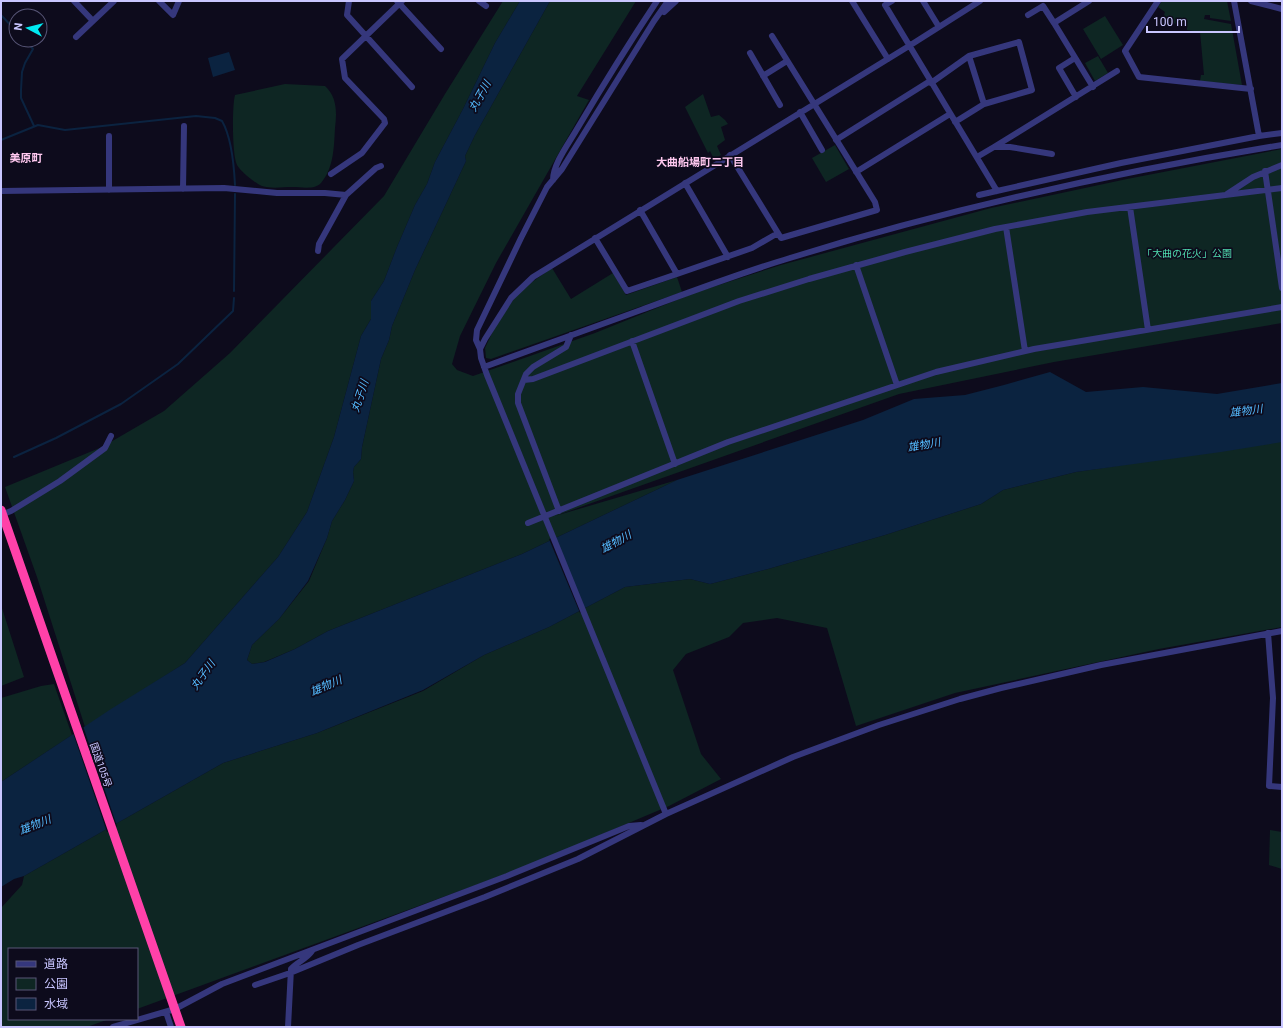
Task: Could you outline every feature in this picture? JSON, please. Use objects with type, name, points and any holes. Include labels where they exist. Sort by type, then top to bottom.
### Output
[{"type":"highway","name":"国道105号","points":[[1,510],[170,996],[171,1010],[181,1027]]},
{"type":"street","points":[[74,1],[93,21]]},
{"type":"street","points":[[76,37],[114,1]]},
{"type":"street","points":[[159,1],[173,15],[179,1]]},
{"type":"street","points":[[349,1],[347,15],[365,37],[412,87]]},
{"type":"street","points":[[479,1],[486,6]]},
{"type":"street","points":[[553,180],[555,167],[613,68],[657,1]]},
{"type":"street","points":[[665,811],[487,375],[476,340],[477,330],[521,238],[547,188],[562,169],[668,1]]},
{"type":"street","points":[[654,21],[676,1]]},
{"type":"street","points":[[852,1],[888,59]]},
{"type":"street","points":[[892,1],[885,5],[997,191]]},
{"type":"street","points":[[923,1],[939,27]]},
{"type":"street","points":[[480,349],[511,298],[532,277],[910,46],[980,1]]},
{"type":"street","points":[[1054,23],[1089,1]]},
{"type":"street","points":[[1158,1],[1125,51],[1139,77],[1251,89]]},
{"type":"street","points":[[1234,1],[1259,136]]},
{"type":"street","points":[[1251,1],[1280,8]]},
{"type":"street","points":[[1277,1],[1280,8]]},
{"type":"street","points":[[331,174],[362,153],[385,123],[384,119],[345,78],[342,59],[399,2],[441,49]]},
{"type":"street","points":[[1028,15],[1043,6],[1093,87]]},
{"type":"street","points":[[730,155],[781,238],[877,210],[875,202],[772,36]]},
{"type":"street","points":[[836,140],[931,82],[969,56],[1019,42],[1032,90],[984,104],[955,122]]},
{"type":"street","points":[[750,53],[780,106]]},
{"type":"street","points":[[969,56],[984,104]]},
{"type":"street","points":[[1075,58],[1058,68],[1076,97]]},
{"type":"street","points":[[764,76],[787,61]]},
{"type":"street","points":[[977,156],[994,148],[1117,71]]},
{"type":"street","points":[[800,112],[822,150]]},
{"type":"street","points":[[856,172],[950,114]]},
{"type":"street","points":[[183,189],[184,126]]},
{"type":"street","points":[[979,195],[1121,163],[1259,136],[1282,133]]},
{"type":"street","points":[[109,136],[109,190]]},
{"type":"street","points":[[484,367],[720,281],[788,258],[881,230],[1046,190],[1178,163],[1282,145]]},
{"type":"street","points":[[994,148],[1010,147],[1052,154]]},
{"type":"street","points":[[1225,195],[1253,177],[1282,165]]},
{"type":"street","points":[[318,251],[318,244],[346,195],[376,168],[381,166]]},
{"type":"street","points":[[1265,171],[1282,288]]},
{"type":"street","points":[[685,183],[728,257]]},
{"type":"street","points":[[1,191],[224,188],[277,193],[325,192],[346,195]]},
{"type":"street","points":[[524,380],[533,379],[739,301],[856,265],[905,252],[1006,227],[1087,212],[1282,188]]},
{"type":"street","points":[[1130,207],[1148,330]]},
{"type":"street","points":[[640,210],[677,274]]},
{"type":"street","points":[[1006,227],[1025,351]]},
{"type":"street","points":[[595,238],[627,291],[752,248],[778,233]]},
{"type":"street","points":[[856,265],[897,385]]},
{"type":"street","points":[[528,523],[756,432],[936,372],[1025,351],[1282,307]]},
{"type":"street","points":[[559,511],[518,403],[518,394],[526,374],[533,367],[566,347],[571,336]]},
{"type":"street","points":[[632,341],[674,464]]},
{"type":"street","points":[[1,515],[11,511],[60,481],[105,448],[111,436]]},
{"type":"street","points":[[255,985],[290,973],[358,945],[485,897],[578,859],[645,824],[665,811],[793,757],[879,725],[960,698],[1101,665],[1282,631]]},
{"type":"street","points":[[1268,633],[1273,698],[1269,786],[1282,786]]},
{"type":"street","points":[[138,1020],[171,1010],[222,984],[506,876],[629,826],[645,824]]},
{"type":"street","points":[[288,1027],[291,969],[310,955],[313,950]]},
{"type":"street","points":[[171,1010],[171,1027]]},
{"type":"street","points":[[113,1027],[137,1020]]},
{"type":"green space","points":[[503,1],[520,1],[495,43],[435,162],[427,184],[415,205],[397,247],[384,281],[371,301],[371,319],[361,336],[334,437],[307,512],[278,557],[185,663],[85,727],[37,577],[5,487],[102,447],[164,411],[230,353],[384,196]]},
{"type":"green space","name":"「大曲の花火」公園","points":[[550,1],[636,1],[577,96],[589,100],[496,263],[460,336],[452,364],[457,370],[473,376],[595,333],[694,293],[781,265],[991,208],[1127,179],[1282,149],[1282,323],[1054,362],[899,394],[555,516],[677,480],[522,554],[328,631],[295,649],[264,662],[252,664],[247,660],[252,645],[279,619],[309,581],[327,538],[332,521],[345,500],[354,481],[354,467],[361,459],[362,447],[381,359],[389,340],[392,326],[415,270],[466,161],[465,156],[475,135]]},
{"type":"green space","points":[[1162,1],[1227,1],[1231,21],[1210,18],[1210,15],[1205,15],[1204,19],[1231,24],[1242,85],[1200,81],[1201,75],[1204,75],[1200,32],[1187,30],[1187,27],[1178,26],[1164,15],[1165,12],[1158,7]]},
{"type":"green space","points":[[1105,16],[1123,45],[1101,59],[1083,29]]},
{"type":"green space","points":[[1098,56],[1108,73],[1095,81],[1085,63]]},
{"type":"green space","points":[[285,84],[325,86],[329,90],[334,100],[336,116],[331,164],[329,171],[321,183],[315,187],[273,188],[259,185],[241,171],[235,160],[233,109],[235,95]]},
{"type":"green space","points":[[703,94],[711,117],[719,115],[728,124],[721,127],[725,140],[717,146],[721,155],[714,159],[710,151],[708,153],[685,107]]},
{"type":"green space","points":[[835,145],[849,169],[826,182],[812,158]]},
{"type":"green space","points":[[552,268],[571,299],[613,273],[626,295],[677,277],[682,292],[491,359],[486,358],[485,348],[494,329],[515,297],[532,282]]},
{"type":"green space","points":[[1282,441],[1282,627],[1159,649],[955,693],[856,726],[827,628],[777,618],[743,623],[729,637],[686,654],[673,670],[701,754],[721,779],[669,806],[522,868],[138,1009],[138,948],[8,948],[8,1020],[106,1020],[87,1027],[1,1027],[1,908],[22,885],[24,876],[223,763],[317,733],[423,691],[484,655],[549,627],[625,587],[690,579],[710,584],[885,535],[981,504],[1003,490],[1076,472]]},
{"type":"green space","points":[[1,605],[24,677],[1,686]]},
{"type":"green space","points":[[54,684],[72,735],[1,782],[1,698],[41,686]]},
{"type":"green space","points":[[1270,830],[1282,832],[1282,869],[1269,865]]},
{"type":"water","points":[[520,1],[550,1],[475,135],[465,156],[466,161],[415,270],[392,326],[389,340],[381,359],[362,447],[361,459],[354,467],[354,481],[345,500],[332,521],[327,538],[308,581],[279,619],[252,645],[247,660],[252,664],[265,662],[295,649],[328,631],[522,554],[677,480],[863,420],[914,399],[965,395],[1050,372],[1086,392],[1143,387],[1217,394],[1282,383],[1282,442],[1076,472],[1003,490],[981,504],[885,535],[710,584],[690,579],[625,587],[549,627],[484,655],[423,690],[317,733],[223,763],[24,876],[14,879],[1,887],[1,782],[111,709],[185,663],[278,557],[307,512],[334,437],[361,336],[371,319],[371,301],[384,281],[415,205],[427,184],[435,162],[495,43]]},
{"type":"water","points":[[229,52],[235,70],[213,77],[208,58]]},
{"type":"pier","points":[[555,536],[585,610],[580,613],[549,539]]},
{"type":"pier","points":[[83,726],[117,826],[107,832],[73,733]]},
{"type":"waterway","points":[[1,15],[8,22]]},
{"type":"waterway","points":[[32,48],[33,49],[22,72],[21,98],[34,126]]},
{"type":"waterway","points":[[1,140],[38,125],[65,130],[196,116],[215,118],[222,121],[228,135],[233,160],[235,185]]},
{"type":"waterway","points":[[234,291],[235,194]]},
{"type":"waterway","points":[[14,457],[56,438],[121,404],[178,364],[233,311],[234,298]]},
{"type":"district","name":"美原町","points":[[26,158]]},
{"type":"district","name":"大曲船場町二丁目","points":[[700,162]]},
{"type":"water label","name":"丸子川","points":[[480,96]]},
{"type":"water label","name":"丸子川","points":[[360,396]]},
{"type":"water label","name":"雄物川","points":[[1246,411]]},
{"type":"water label","name":"雄物川","points":[[924,445]]},
{"type":"water label","name":"雄物川","points":[[616,542]]},
{"type":"water label","name":"丸子川","points":[[203,675]]},
{"type":"water label","name":"雄物川","points":[[326,686]]},
{"type":"water label","name":"雄物川","points":[[35,825]]}]
